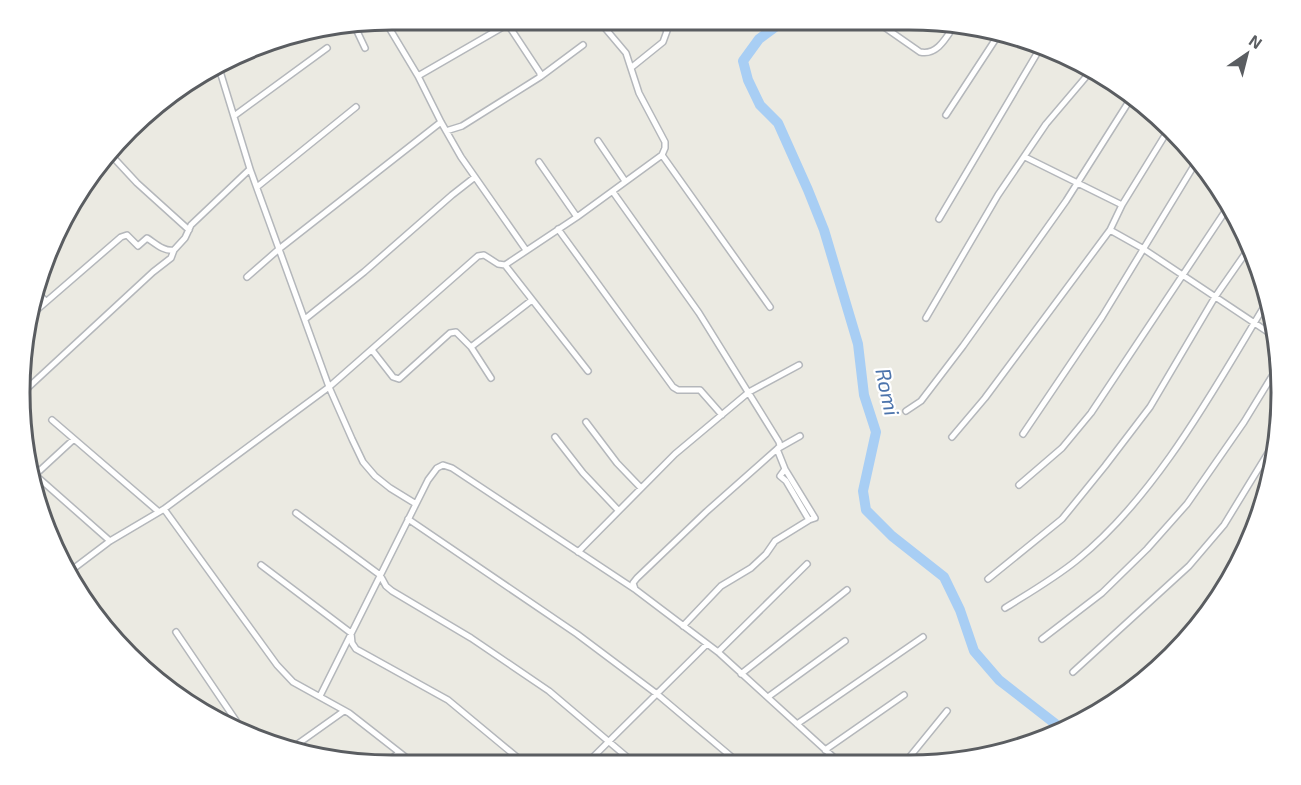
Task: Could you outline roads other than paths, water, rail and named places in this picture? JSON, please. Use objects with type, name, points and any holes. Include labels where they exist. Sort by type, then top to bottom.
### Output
[{"type":"street","points":[[390,30],[418,76],[446,131],[526,250]]},
{"type":"street","points":[[418,76],[494,30]]},
{"type":"street","points":[[512,30],[540,73],[540,77]]},
{"type":"street","points":[[75,567],[110,541],[162,510],[329,387],[478,256],[483,255],[498,264],[505,265],[612,194],[625,181],[662,155],[665,142],[639,93],[626,53],[607,30]]},
{"type":"street","points":[[632,67],[663,42],[666,30]]},
{"type":"street","points":[[888,30],[920,52],[927,53],[935,50],[949,32]]},
{"type":"street","points":[[357,32],[365,48]]},
{"type":"street","points":[[946,115],[995,40]]},
{"type":"street","points":[[446,131],[462,126],[540,77],[583,45]]},
{"type":"street","points":[[234,116],[327,48]]},
{"type":"street","points":[[939,219],[1037,54]]},
{"type":"street","points":[[221,73],[250,169],[304,319],[329,387],[363,462],[390,489],[416,504]]},
{"type":"street","points":[[926,318],[998,195],[1046,124],[1086,77]]},
{"type":"street","points":[[906,411],[921,401],[963,346],[1066,201],[1127,103]]},
{"type":"street","points":[[257,187],[356,107]]},
{"type":"street","points":[[247,277],[279,249],[441,122]]},
{"type":"street","points":[[952,437],[996,384],[1110,230],[1122,205],[1165,136]]},
{"type":"street","points":[[598,141],[625,181]]},
{"type":"street","points":[[662,155],[770,307]]},
{"type":"street","points":[[1025,158],[1122,205]]},
{"type":"street","points":[[115,159],[137,183],[189,230]]},
{"type":"street","points":[[539,162],[577,218]]},
{"type":"street","points":[[1023,434],[1102,317],[1193,168]]},
{"type":"street","points":[[30,385],[153,272],[168,262],[191,225],[250,169]]},
{"type":"street","points":[[304,319],[364,272],[475,177]]},
{"type":"street","points":[[612,194],[699,313],[779,442],[780,446],[777,449]]},
{"type":"street","points":[[1018,485],[1062,448],[1091,413],[1224,214]]},
{"type":"street","points":[[558,229],[673,387],[678,390],[700,390],[722,415]]},
{"type":"street","points":[[1110,230],[1142,248],[1265,330]]},
{"type":"street","points":[[40,307],[121,237],[127,235],[138,246],[147,238],[164,249],[174,250]]},
{"type":"street","points":[[988,579],[1062,519],[1105,466],[1150,407],[1215,297],[1244,256]]},
{"type":"street","points":[[505,265],[588,371]]},
{"type":"street","points":[[42,298],[46,301]]},
{"type":"street","points":[[471,347],[532,300]]},
{"type":"street","points":[[1005,608],[1077,561],[1118,521],[1154,477],[1206,404],[1262,311]]},
{"type":"street","points":[[372,350],[393,377],[399,380],[453,332],[456,332],[471,347],[491,378]]},
{"type":"street","points":[[578,552],[675,454],[749,392],[799,365]]},
{"type":"street","points":[[1042,639],[1102,593],[1147,549],[1187,504],[1244,422],[1270,379]]},
{"type":"street","points":[[52,420],[162,510],[277,665],[293,682],[344,711],[402,755]]},
{"type":"street","points":[[586,422],[617,463],[641,488]]},
{"type":"street","points":[[555,436],[583,473],[618,510]]},
{"type":"street","points":[[636,590],[633,583],[637,578],[706,512],[777,449],[800,436]]},
{"type":"street","points":[[39,470],[74,439]]},
{"type":"street","points":[[683,626],[721,586],[751,567],[766,554],[776,541],[808,520],[786,481],[780,476],[785,469],[777,449]]},
{"type":"street","points":[[1073,672],[1189,566],[1224,525],[1265,460]]},
{"type":"street","points":[[320,696],[428,480],[437,468],[444,465],[452,468],[636,590],[718,652],[831,755]]},
{"type":"street","points":[[41,480],[110,541]]},
{"type":"street","points":[[296,513],[380,575],[392,591],[471,638],[549,691],[623,755]]},
{"type":"street","points":[[408,519],[545,611],[657,693],[729,755]]},
{"type":"street","points":[[718,652],[807,564]]},
{"type":"street","points":[[261,565],[351,633],[352,644],[356,649],[448,700],[514,755]]},
{"type":"street","points":[[741,674],[847,590]]},
{"type":"street","points":[[176,632],[235,719]]},
{"type":"street","points":[[797,724],[923,637]]},
{"type":"street","points":[[768,697],[845,641]]},
{"type":"street","points":[[595,755],[707,644]]},
{"type":"street","points":[[825,750],[904,695]]},
{"type":"street","points":[[299,743],[344,711]]},
{"type":"street","points":[[911,755],[947,711]]},
{"type":"waterway","name":"Romi","points":[[771,30],[759,39],[743,61],[748,80],[760,105],[778,123],[808,190],[824,230],[858,344],[864,395],[876,432],[863,491],[866,510],[892,536],[944,577],[960,610],[974,651],[999,680],[1055,724]]}]
